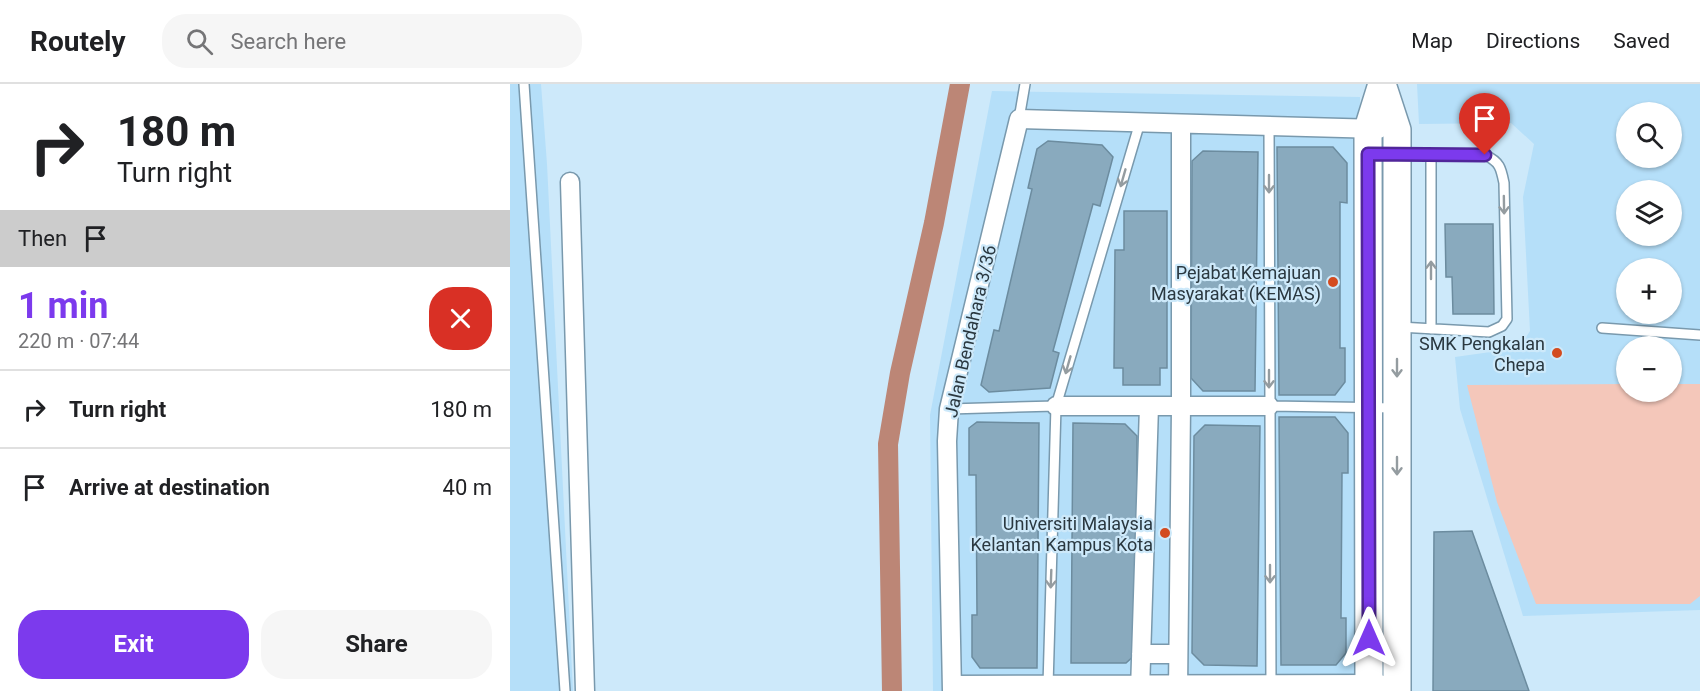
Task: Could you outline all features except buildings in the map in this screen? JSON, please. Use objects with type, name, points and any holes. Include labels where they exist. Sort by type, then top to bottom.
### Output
[{"type":"street","points":[[1369,688],[1368,141],[1382,84]]},
{"type":"street","points":[[952,688],[1397,688],[1397,142],[1382,84]]},
{"type":"street","points":[[1019,119],[1269,126],[1368,141],[1397,142]]},
{"type":"street","name":"Jalan Bendahara 3/36","points":[[952,688],[947,441],[949,409],[1019,119]]},
{"type":"street","points":[[1178,688],[1181,124]]},
{"type":"street","points":[[570,182],[585,691]]},
{"type":"street","points":[[1056,406],[1269,406]]},
{"type":"street","points":[[1140,688],[1149,406]]},
{"type":"street","points":[[1141,654],[1178,654]]},
{"type":"lane","points":[[524,84],[565,691]]},
{"type":"lane","points":[[1019,119],[1026,84]]},
{"type":"lane","points":[[1048,688],[1056,406],[1140,122]]},
{"type":"lane","points":[[1269,126],[1271,688]]},
{"type":"lane","points":[[1368,141],[1397,142],[1431,154],[1485,155],[1495,160],[1501,168],[1504,183],[1506,319],[1502,326],[1490,332],[1396,327]]},
{"type":"lane","points":[[1431,154],[1431,329]]},
{"type":"lane","points":[[1602,328],[1700,335]]},
{"type":"lane","points":[[949,409],[1056,406]]},
{"type":"lane","points":[[1269,406],[1396,408]]},
{"type":"shaded area","points":[[510,84],[541,84],[573,691],[510,691]]},
{"type":"shaded area","name":"SMK Pengkalan Chepa","points":[[1417,84],[1700,84],[1700,610],[1523,616],[1460,409],[1455,357],[1519,348],[1530,331],[1523,197],[1534,144],[1511,123],[1419,124]]},
{"type":"shaded area","points":[[992,91],[1360,97],[1356,691],[933,691],[930,415]]},
{"type":"shaded area","points":[[1616,384],[1616,402],[1682,402],[1682,384],[1700,384],[1700,596],[1690,604],[1536,604],[1497,502],[1467,385]]},
{"type":"waterway","points":[[892,691],[888,444],[900,373],[934,223],[960,84]]},
{"type":"place","name":"Pejabat Kemajuan Masyarakat (KEMAS)","points":[[1333,282]]},
{"type":"place","name":"SMK Pengkalan Chepa","points":[[1557,353]]},
{"type":"place","name":"Universiti Malaysia Kelantan Kampus Kota","points":[[1165,533]]},
{"type":"route","points":[[1369,638],[1368,154],[1485,155]]}]
